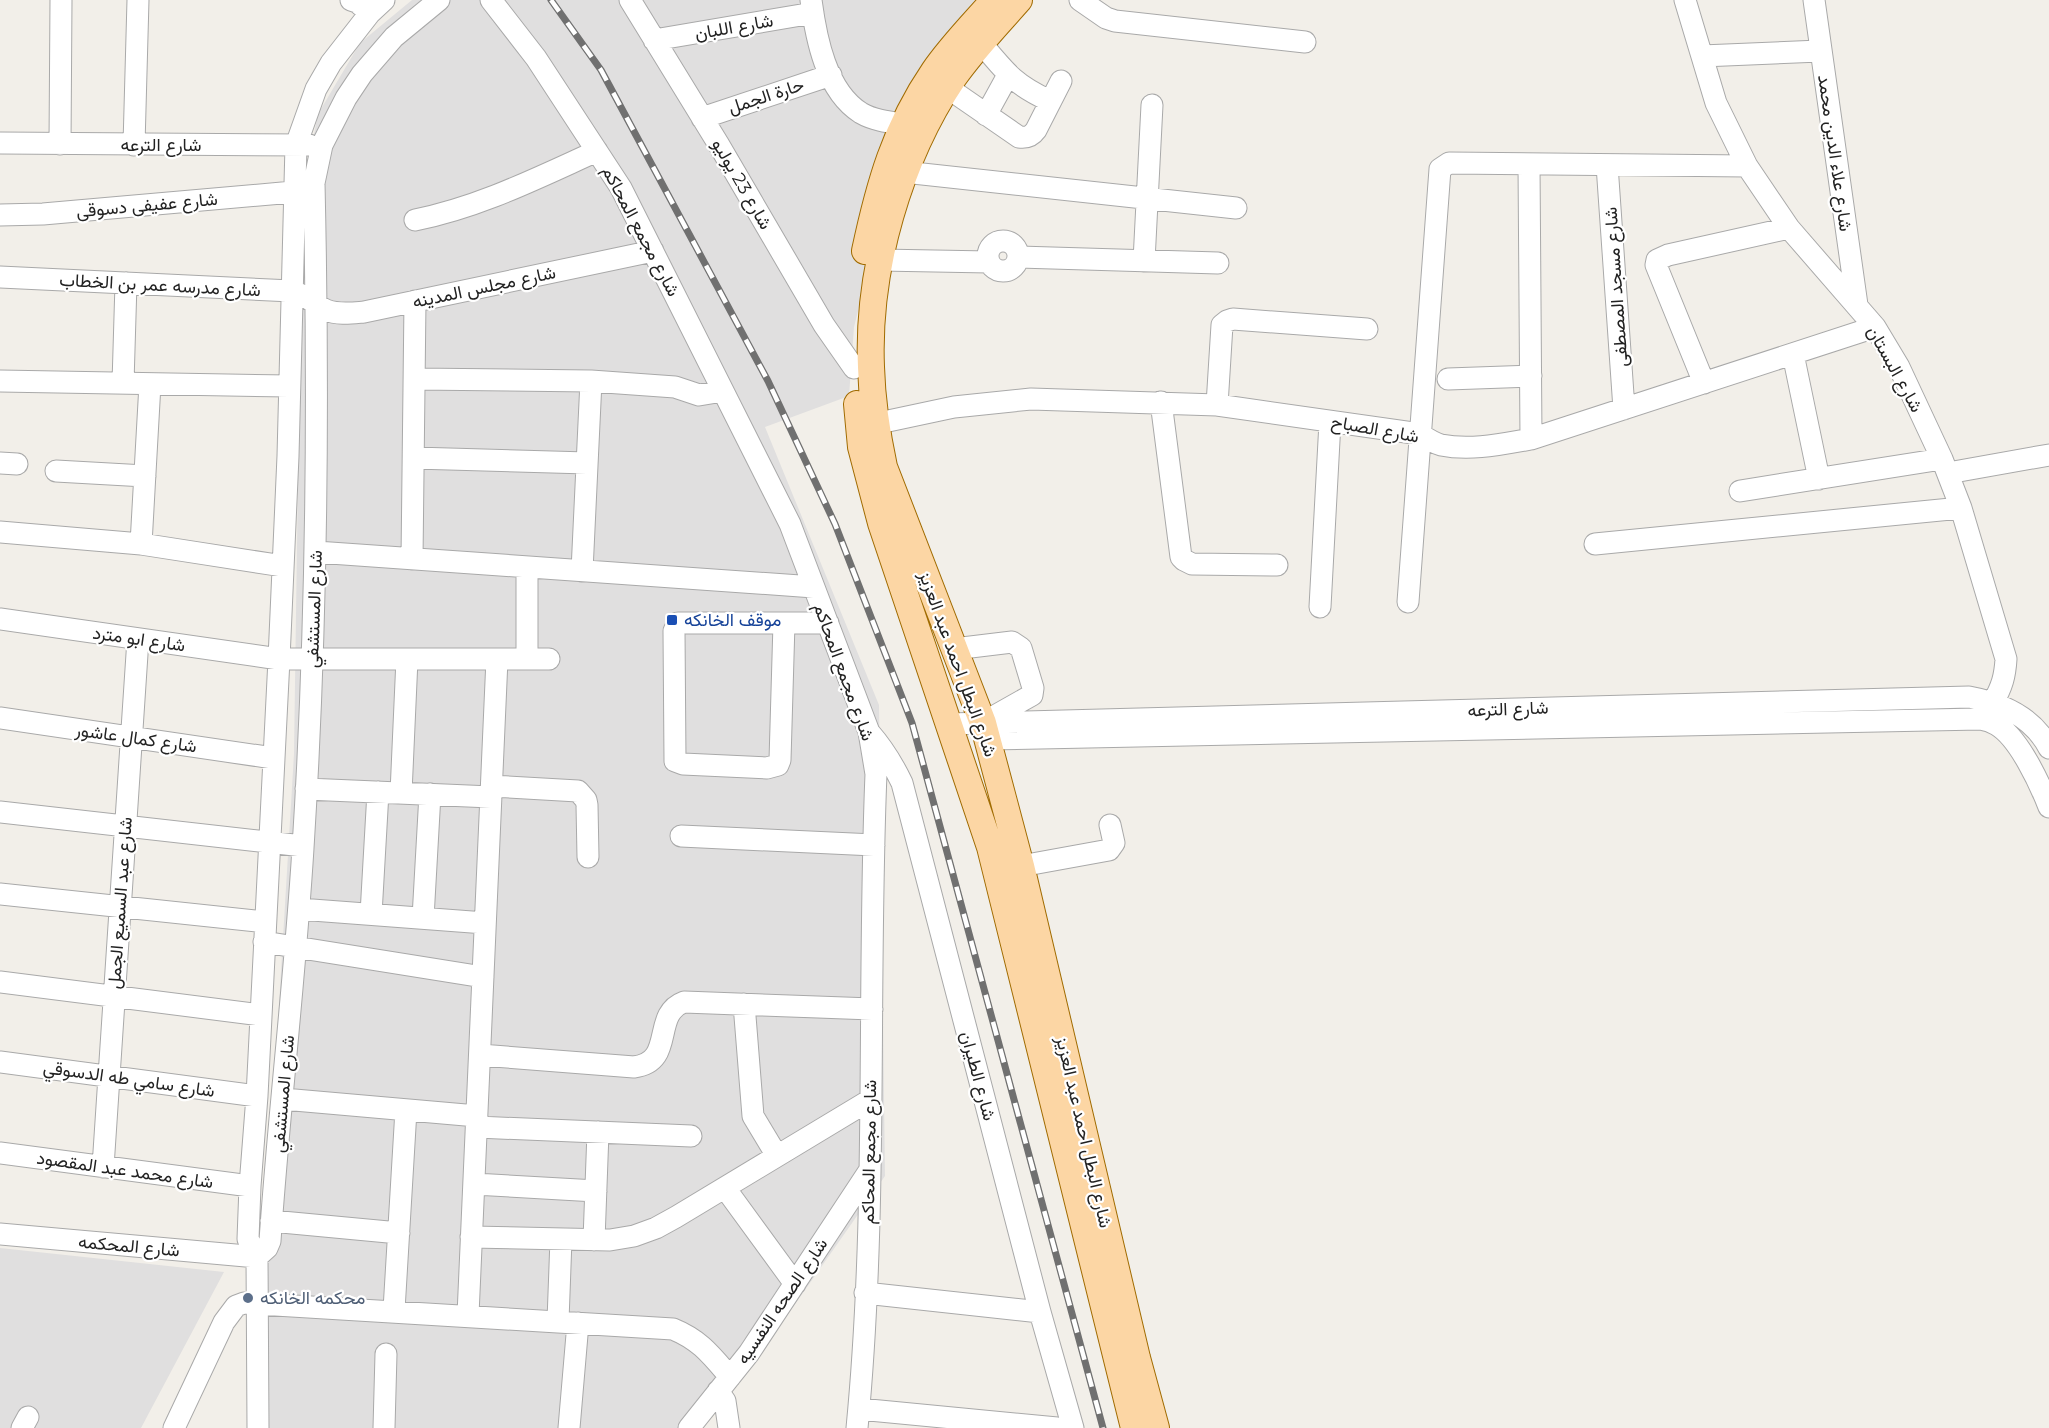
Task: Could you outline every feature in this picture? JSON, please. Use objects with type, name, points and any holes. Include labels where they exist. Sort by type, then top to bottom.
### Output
[{"type":"main road","name":"شارع البطل احمد عبد العزيز","points":[[994,0],[935,69],[902,124],[877,198],[859,283],[854,368],[867,426],[985,731],[1021,866],[1137,1358],[1156,1428]]},
{"type":"main road","name":"شارع البطل احمد عبد العزيز","points":[[1019,0],[948,88],[917,142],[904,172],[880,260],[873,308],[867,426],[861,447],[881,523],[990,848],[1134,1428]]},
{"type":"street","points":[[60,144],[61,0]]},
{"type":"street","points":[[134,145],[138,0]]},
{"type":"street","points":[[351,0],[377,6]]},
{"type":"street","name":"شارع المستشفي","points":[[257,1257],[267,1248],[270,1241],[303,846],[316,552],[317,304],[314,183],[322,145],[346,98],[362,74],[394,38],[439,0]]},
{"type":"street","name":"شارع مجمع المحاكم","points":[[492,0],[536,58],[621,188],[790,524],[868,732],[876,774],[869,1171],[858,1418]]},
{"type":"street","name":"شارع 23 يوليو","points":[[630,0],[824,325],[854,368]]},
{"type":"street","points":[[1080,0],[1106,18],[1115,21],[1305,42]]},
{"type":"street","name":"شارع البستان","points":[[1685,0],[1716,103],[1747,166],[1789,228],[1875,327],[1899,367],[1945,466],[1961,508],[2006,659],[2006,674],[1993,702]]},
{"type":"street","points":[[1814,7],[1831,0]]},
{"type":"street","name":"شارع المستشفي","points":[[258,1428],[257,1257],[249,1239],[250,1186],[271,844],[283,566],[296,145],[305,116],[321,80],[331,63],[377,6]]},
{"type":"street","points":[[812,7],[820,44],[838,90],[862,113],[881,121],[902,124]]},
{"type":"street","name":"شارع اللبان","points":[[654,40],[812,7]]},
{"type":"street","name":"شارع علاء الدين محمد","points":[[1814,7],[1857,305]]},
{"type":"street","points":[[982,44],[1008,75],[1028,91],[1050,101]]},
{"type":"street","points":[[1702,56],[1820,51]]},
{"type":"street","name":"حارة الجمل","points":[[702,118],[831,75]]},
{"type":"street","points":[[986,115],[1008,75]]},
{"type":"street","points":[[948,88],[1019,137],[1029,137],[1036,130],[1061,81]]},
{"type":"street","points":[[1144,261],[1152,105]]},
{"type":"street","name":"شارع الترعه","points":[[0,143],[322,145]]},
{"type":"street","points":[[416,220],[484,201],[597,151]]},
{"type":"street","points":[[1408,602],[1439,172],[1443,166],[1449,163],[1747,166]]},
{"type":"street","points":[[1528,164],[1531,439]]},
{"type":"street","name":"شارع مسجد المصطفى","points":[[1607,165],[1624,409]]},
{"type":"street","points":[[904,172],[1236,208]]},
{"type":"street","name":"شارع عفيفى دسوقى","points":[[0,215],[43,214],[293,192]]},
{"type":"street","points":[[1704,383],[1656,265],[1657,260],[1668,255],[1789,228]]},
{"type":"street","points":[[880,260],[988,262],[989,250],[998,242],[1004,241],[1015,246],[1019,257],[1218,263]]},
{"type":"street","name":"شارع مجلس المدينه","points":[[317,304],[325,310],[344,314],[364,312],[653,251]]},
{"type":"street","name":"شارع مدرسه عمر بن الخطاب","points":[[0,277],[292,291],[304,294],[317,304]]},
{"type":"street","points":[[123,383],[126,283]]},
{"type":"street","points":[[412,559],[415,301]]},
{"type":"street","points":[[1217,405],[1222,325],[1227,321],[1233,319],[1367,329]]},
{"type":"street","name":"شارع الصباح","points":[[867,426],[954,407],[1032,399],[1161,402],[1217,405],[1420,434],[1440,445],[1493,446],[1531,439],[1875,327]]},
{"type":"street","points":[[1793,354],[1819,479]]},
{"type":"street","points":[[1448,379],[1531,376]]},
{"type":"street","points":[[415,379],[591,381],[675,387],[699,395],[723,391]]},
{"type":"street","points":[[0,381],[289,386]]},
{"type":"street","points":[[582,571],[591,381]]},
{"type":"street","points":[[141,544],[150,384]]},
{"type":"street","points":[[1161,402],[1181,557],[1187,563],[1192,564],[1277,565]]},
{"type":"street","points":[[1320,607],[1330,422]]},
{"type":"street","points":[[1740,491],[1819,479],[2049,455]]},
{"type":"street","points":[[414,458],[587,463]]},
{"type":"street","points":[[56,471],[145,476]]},
{"type":"street","points":[[1594,544],[1961,508]]},
{"type":"street","points":[[0,532],[141,544],[283,566]]},
{"type":"street","points":[[316,552],[814,587]]},
{"type":"street","points":[[527,567],[527,659]]},
{"type":"street","name":"شارع ابو مترد","points":[[0,619],[279,659],[549,659]]},
{"type":"street","points":[[784,623],[778,765],[767,768],[683,764],[675,761],[675,626],[682,622],[828,623]]},
{"type":"street","name":"شارع عبد السميع الجمل","points":[[103,1167],[138,639]]},
{"type":"street","points":[[954,650],[1012,642],[1021,648],[1033,688],[1032,695],[985,731]]},
{"type":"street","points":[[401,793],[406,659]]},
{"type":"street","points":[[468,1315],[497,659]]},
{"type":"street","name":"شارع الترعه","points":[[985,731],[1969,697],[1993,702],[2014,712],[2033,726],[2049,748]]},
{"type":"street","name":"شارع كمال عاشور","points":[[0,718],[273,758]]},
{"type":"street","name":"شارع الترعه","points":[[948,724],[985,731],[1980,718],[1996,724],[2007,733],[2036,775],[2049,807]]},
{"type":"street","name":"شارع الطيران","points":[[868,732],[883,747],[902,783],[1040,1312],[1073,1428]]},
{"type":"street","points":[[306,789],[430,794],[578,791],[586,800],[587,806],[588,857]]},
{"type":"street","points":[[371,915],[378,792]]},
{"type":"street","points":[[423,918],[430,794]]},
{"type":"street","points":[[0,812],[303,846]]},
{"type":"street","points":[[1021,866],[1109,850],[1114,843],[1110,825]]},
{"type":"street","points":[[681,836],[874,845]]},
{"type":"street","points":[[0,894],[120,908],[264,932],[296,948],[483,977]]},
{"type":"street","points":[[299,909],[485,923]]},
{"type":"street","points":[[0,982],[261,1015]]},
{"type":"street","points":[[480,1055],[642,1066],[655,1057],[659,1050],[669,1014],[678,1004],[684,1002],[872,1009]]},
{"type":"street","points":[[744,1004],[753,1116],[777,1156]]},
{"type":"street","name":"شارع سامي طه الدسوقي","points":[[0,1062],[257,1096]]},
{"type":"street","points":[[283,1099],[406,1110],[477,1122],[598,1132],[691,1136]]},
{"type":"street","points":[[471,1238],[610,1240],[633,1236],[656,1228],[870,1100]]},
{"type":"street","points":[[394,1310],[406,1110]]},
{"type":"street","points":[[594,1240],[598,1132]]},
{"type":"street","name":"شارع محمد عبد المقصود","points":[[0,1153],[250,1186]]},
{"type":"street","name":"شارع الصحه النفسيه","points":[[689,1428],[749,1353],[869,1171]]},
{"type":"street","points":[[474,1185],[596,1191]]},
{"type":"street","points":[[725,1188],[795,1284]]},
{"type":"street","points":[[271,1221],[399,1233]]},
{"type":"street","name":"شارع المحكمه","points":[[0,1234],[257,1257]]},
{"type":"street","points":[[561,1239],[568,1322],[569,1428]]},
{"type":"street","points":[[865,1293],[1040,1312]]},
{"type":"street","points":[[174,1428],[229,1314],[236,1306],[244,1303],[394,1310],[673,1329],[690,1336],[705,1348],[724,1384],[729,1428]]},
{"type":"street","points":[[384,1428],[386,1354]]},
{"type":"street","points":[[858,1418],[1057,1428]]},
{"type":"shaded area","points":[[412,0],[1004,0],[960,49],[867,275],[854,327],[849,396],[765,427],[879,705],[885,1176],[758,1357],[698,1428],[268,1428],[264,1256],[294,754],[302,195],[318,114],[360,43]]},
{"type":"shaded area","points":[[0,1248],[224,1272],[141,1428],[0,1428]]},
{"type":"railway","points":[[551,0],[601,70],[768,381],[835,524],[912,723],[1103,1428]]},
{"type":"place","name":"موقف الخانكه","points":[[672,620]]},
{"type":"place","name":"محكمه الخانكه","points":[[248,1298]]}]
